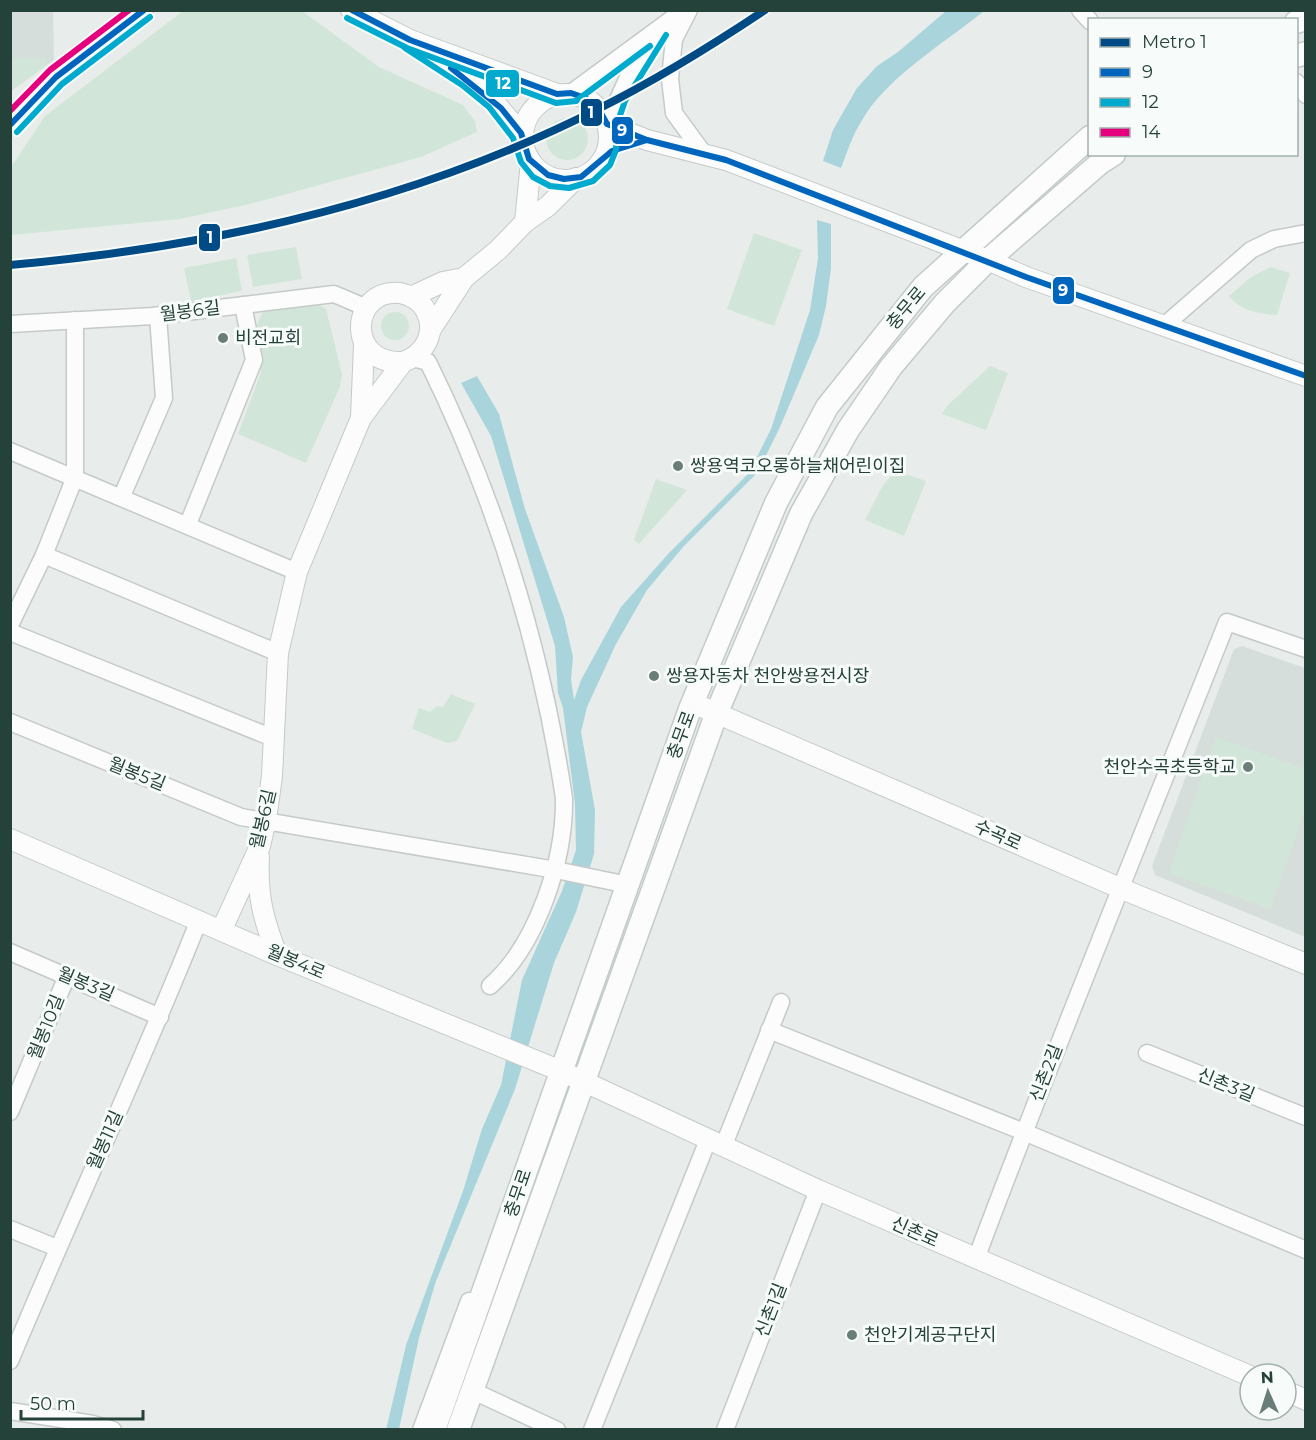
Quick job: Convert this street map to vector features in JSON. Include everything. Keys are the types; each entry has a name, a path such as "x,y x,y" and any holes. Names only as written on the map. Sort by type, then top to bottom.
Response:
{"main road":[{"name":"충무로","path":"434,1430 693,703 776,503 827,407 923,287 1088,138"},
{"name":"충무로","path":"458,1430 717,712 801,514 848,430 891,367 945,303 988,260 1111,156"}],"street":[{"path":"10,126 30,101 60,72 145,10"},
{"path":"351,10 410,40 485,91 523,136"},
{"path":"576,178 554,178 541,172 531,162 525,150 523,136 525,122 532,109 543,100 564,94 684,10"},
{"path":"689,10 674,39 670,79 674,113 704,154"},
{"path":"607,124 629,75 658,30"},
{"path":"361,418 415,361 464,278 498,250 525,222 548,206 576,178 594,170 606,154 609,145 607,124 597,106 585,98 564,94 410,40"},
{"path":"607,124 647,140 726,160 988,260 1026,277 1305,376"},
{"path":"606,154 647,140"},
{"path":"525,222 531,162"},
{"path":"1165,325 1251,250 1274,239 1305,233"},
{"path":"411,297 443,282 464,278"},
{"path":"361,418 364,344 361,322 367,308 382,295 393,293 411,297 424,307 429,335"},
{"name":"월봉6길","path":"10,324 158,316 334,294 367,308"},
{"path":"188,524 255,360 243,304"},
{"path":"122,496 164,398 158,316"},
{"path":"10,625 44,555 75,477 75,320"},
{"path":"364,344 380,360 415,361"},
{"path":"415,361 492,508 532,639 564,798 560,871 523,947 509,970 490,986"},
{"name":"월봉6길","path":"222,929 260,846 266,820 272,776 278,653 297,572 361,418"},
{"path":"10,451 122,496 297,572"},
{"path":"44,555 278,653"},
{"name":"신촌2길","path":"976,1259 1024,1132 1227,622 1305,649"},
{"path":"10,632 273,738"},
{"name":"수곡로","path":"693,703 1122,889 1305,964"},
{"name":"월봉5길","path":"10,722 241,817 560,871 628,885"},
{"name":"월봉4로","path":"10,839 222,929 277,955 561,1071 583,1083"},
{"path":"260,846 257,888 262,917 277,955"},
{"name":"월봉11길","path":"10,1361 200,920"},
{"name":"월봉3길","path":"10,952 160,1017"},
{"name":"월봉10길","path":"10,1112 67,976"},
{"path":"592,1430 716,1143 781,1002"},
{"path":"769,1030 1024,1132 1305,1250"},
{"name":"신촌3길","path":"1147,1053 1305,1117"},
{"name":"신촌로","path":"583,1083 818,1190 1238,1371"},
{"name":"신촌1길","path":"725,1430 818,1190"},
{"path":"421,1430 459,1326 490,1251 507,1222"},
{"path":"10,1229 57,1248"},
{"path":"471,1390 557,1430"},
{"path":"10,1411 93,1424 113,1430"}],"shaded area":[{"path":"11,11 53,11 54,60 11,91"},
{"name":"천안수곡초등학교","path":"1242,646 1305,668 1305,937 1155,875 1152,866 1234,649"}],"green space":[{"path":"183,11 302,11 379,67 463,105 475,121 477,132 421,157 250,204 180,219 11,235 11,167 45,116"},
{"path":"11,58 47,58 47,65 11,91"},
{"path":"567,118 575,119 582,124 587,131 587,147 582,154 575,159 567,160 559,159 552,154 547,147 546,139 547,131 552,124 559,119"},
{"path":"754,233 802,250 774,326 727,309"},
{"path":"296,247 302,279 253,287 247,255"},
{"path":"236,258 242,291 191,301 184,268"},
{"path":"1271,267 1290,273 1277,315 1251,311 1239,305 1229,296 1251,277"},
{"path":"317,304 326,309 342,374 340,387 306,463 238,434 261,372 257,324 263,312"},
{"path":"395,312 405,316 409,326 405,336 395,340 385,336 381,326 385,316"},
{"path":"990,366 1008,373 986,430 942,414 947,406"},
{"path":"896,471 926,481 904,536 865,520 883,485"},
{"path":"656,479 687,490 639,544 634,540"},
{"path":"451,694 475,704 457,741 447,743 412,729 419,708 430,712 437,706 443,707"},
{"path":"1216,737 1305,769 1305,811 1270,909 1169,873"}],"water":[{"path":"946,11 984,11 917,62 885,90 858,127 841,168 823,161 833,130 857,88 877,66 898,52"},
{"path":"817,220 831,224 831,268 826,306 819,335 780,427 758,472 684,546 647,590 616,644 587,707 581,732 595,810 594,854 576,912 554,963 515,1089 436,1281 419,1338 399,1429 386,1430 406,1345 463,1191 482,1129 501,1085 522,980 562,891 576,850 575,804 563,708 558,693 555,646 491,436 461,383 477,376 499,414 525,509 564,617 573,657 571,679 574,700 581,680 621,607 668,554 749,473 771,429 810,310 818,258"}],"metro line":[{"name":"1","path":"10,265 162,246 237,232 312,215 457,170 529,142 620,98 683,62 765,10"}],"transit line":[{"name":"14","path":"10,111 50,70 129,10"},
{"name":"9","path":"10,125 56,77 144,10"},
{"name":"9","path":"352,10 410,40 557,94 571,93 585,98 597,106 607,124 647,140 726,160 1026,277 1306,376"},
{"name":"12","path":"17,132 62,84 150,17"},
{"name":"12","path":"347,18 407,48 556,103 576,101 650,46"},
{"name":"12","path":"405,48 462,85 489,107 513,138 521,162 533,177 550,186 569,188 593,181 610,165 616,150 617,124 625,101 666,35"},
{"name":"9","path":"451,68 501,108 521,133 529,159 548,175 564,179 581,177 612,151 647,140"}],"place":[{"name":"비전교회","path":"223,338"},
{"name":"쌍용역코오롱하늘채어린이집","path":"678,466"},
{"name":"쌍용자동차 천안쌍용전시장","path":"654,676"},
{"name":"천안수곡초등학교","path":"1248,767"},
{"name":"천안기계공구단지","path":"852,1335"}]}
